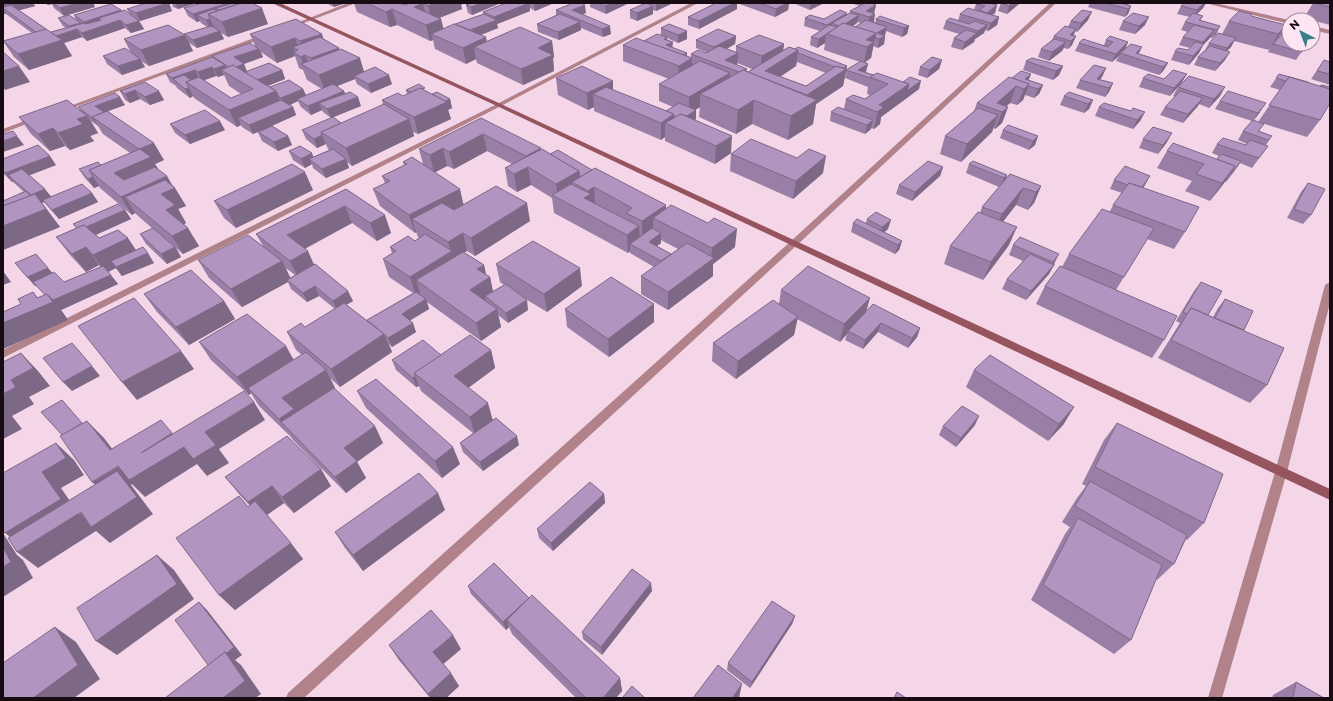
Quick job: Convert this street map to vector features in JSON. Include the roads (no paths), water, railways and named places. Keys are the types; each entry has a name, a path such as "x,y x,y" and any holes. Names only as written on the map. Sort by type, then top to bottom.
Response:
{"main road":[{"path":"274,3 499,105 1330,495"}],"street":[{"path":"279,30 353,3"},
{"path":"3,354 499,105 695,3"},
{"path":"293,698 793,244 1053,3"},
{"path":"1208,3 1281,20"},
{"path":"55,112 271,33"},
{"path":"3,131 40,118"},
{"path":"1215,698 1281,472 1330,285"}]}
